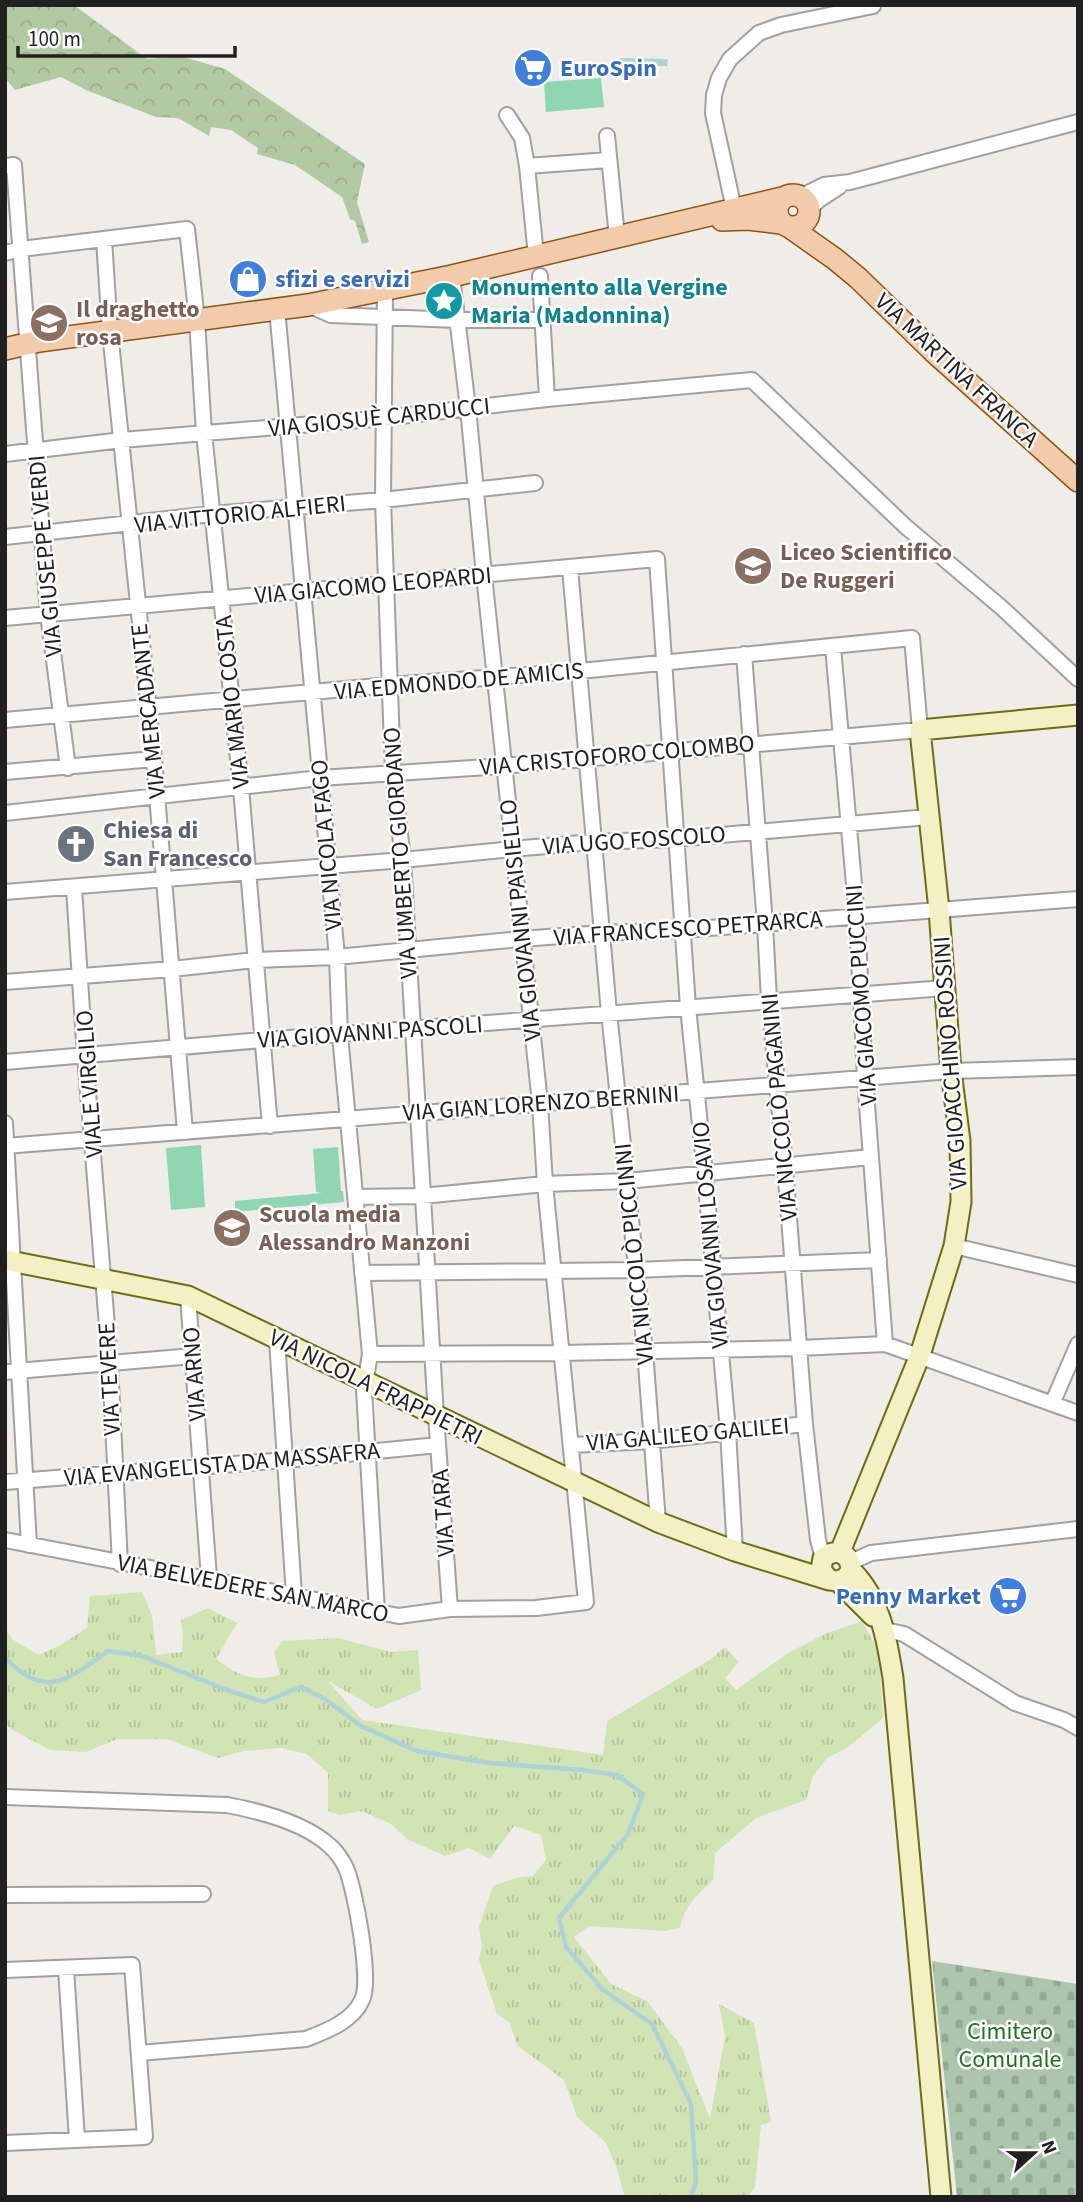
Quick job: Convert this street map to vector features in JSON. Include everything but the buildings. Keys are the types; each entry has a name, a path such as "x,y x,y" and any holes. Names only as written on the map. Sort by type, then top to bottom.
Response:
{"main road":[{"path":"5,349 28,343 309,305 452,276 538,266 617,237 734,209 795,212"},
{"path":"685,220 748,219 795,212"},
{"name":"VIA MARTINA FRANCA","path":"795,212 835,259 1078,481"}],"street":[{"path":"734,209 713,113 719,78 730,60 759,33 781,25 873,6"},
{"path":"507,114 522,138 527,166 543,320 547,399"},
{"path":"795,212 850,182 1078,122"},
{"path":"607,136 617,237"},
{"path":"527,166 610,160"},
{"name":"VIA GIUSEPPE VERDI","path":"9,166 21,248 48,614 68,768"},
{"name":"VIA MARIO COSTA","path":"104,239 187,229 197,320 204,433 241,788 270,1126"},
{"path":"5,253 21,248 104,239"},
{"name":"VIA MERCADANTE","path":"104,239 110,332 154,759 185,1132"},
{"name":"VIA GIOVANNI PAISIELLO","path":"452,276 540,1103 553,1271 586,1602"},
{"name":"VIA UMBERTO GIORDANO","path":"385,289 383,500 389,685 436,1416"},
{"path":"309,305 331,315 543,320"},
{"name":"VIA NICOLA FAGO","path":"277,309 337,957 340,1035 370,1354 364,1390 377,1612"},
{"name":"VIA GIOSUÈ CARDUCCI","path":"5,454 122,440 384,418 547,399 752,380 905,526 1002,608 1078,679"},
{"name":"VIA VITTORIO ALFIERI","path":"5,537 535,483"},
{"name":"VIA GIACOMO LEOPARDI","path":"5,618 657,559"},
{"name":"VIA GIOVANNI LOSAVIO","path":"657,559 688,1007 705,1174 735,1551"},
{"name":"VIA NICCOLÒ PICCINNI","path":"570,568 609,1013 645,1351 657,1522"},
{"name":"VIA EDMONDO DE AMICIS","path":"5,720 389,685 580,671 912,638"},
{"name":"VIA GIOACCHINO ROSSINI","path":"839,1567 919,1355 954,1246 961,1202 960,1141 951,1071 939,910 912,638"},
{"name":"VIA GIACOMO PUCCINI","path":"833,647 857,918 865,1078 885,1344"},
{"name":"VIA NICCOLÒ PAGANINI","path":"744,654 769,1000 805,1424 818,1540 839,1567"},
{"name":"VIA CRISTOFORO COLOMBO","path":"5,813 320,778 503,766 1078,715"},
{"path":"5,772 154,759"},
{"name":"VIA UGO FOSCOLO","path":"5,892 164,881 248,871 593,842 676,839 928,817"},
{"name":"VIALE VIRGILIO","path":"74,888 103,1279"},
{"name":"VIA FRANCESCO PETRARCA","path":"5,982 255,960 337,957 522,939 857,918 1078,899"},
{"name":"VIA GIOVANNI PASCOLI","path":"5,1062 945,988"},
{"name":"VIA GIAN LORENZO BERNINI","path":"6,1146 951,1071 1078,1067"},
{"path":"5,1124 12,1371 25,1480 29,1545"},
{"path":"355,1197 422,1196 545,1184 627,1181 871,1157"},
{"path":"954,1246 1078,1275"},
{"path":"362,1273 636,1270 879,1260"},
{"name":"VIA NICOLA FRAPPIETRI","path":"9,1261 188,1296 657,1522 735,1551 839,1567"},
{"name":"VIA TEVERE","path":"103,1279 120,1564"},
{"name":"VIA ARNO","path":"188,1296 209,1578"},
{"path":"277,1339 294,1594"},
{"path":"370,1354 720,1350 885,1344 1078,1413"},
{"path":"1052,1404 1078,1344"},
{"path":"12,1371 193,1356"},
{"name":"VIA TARA","path":"436,1416 450,1609"},
{"name":"VIA GALILEO GALILEI","path":"572,1445 651,1441 805,1424"},
{"name":"VIA EVANGELISTA DA MASSAFRA","path":"5,1482 438,1445"},
{"path":"839,1567 870,1553 1078,1529"},
{"name":"VIA BELVEDERE SAN MARCO","path":"5,1541 399,1616 450,1609 536,1608 586,1602"},
{"path":"839,1567 865,1583 885,1630 893,1678 941,2197"},
{"path":"885,1630 904,1634 1015,1703 1064,1720 1078,1728"},
{"path":"5,1797 227,1805 259,1811 308,1832 330,1846 345,1865 353,1888 364,1953 363,1999 348,2017 328,2031 306,2039 139,2053"},
{"path":"5,1895 203,1894"},
{"path":"5,1970 132,1965 145,2137 5,2143"},
{"path":"66,1968 77,2140"}],"green space":[{"path":"5,5 74,5 147,59 180,56 225,69 365,164 357,202 369,242 362,244 355,221 350,219 342,197 295,165 257,154 258,148 231,130 211,127 209,136 178,118 156,117 86,90 61,77 15,90 5,78"},
{"path":"601,78 604,107 546,112 544,82"},
{"path":"201,1145 205,1207 171,1210 166,1148"},
{"path":"338,1147 344,1202 235,1212 235,1201 322,1193 316,1192 313,1149"},
{"path":"142,1592 152,1615 156,1655 182,1652 181,1620 208,1608 237,1623 216,1659 231,1670 246,1676 261,1678 280,1675 274,1652 282,1641 338,1638 391,1652 418,1650 421,1690 377,1709 328,1681 362,1720 603,1755 607,1721 711,1659 725,1647 739,1662 725,1678 736,1690 788,1653 825,1634 862,1621 879,1653 883,1718 847,1748 827,1758 813,1776 806,1800 756,1818 715,1853 713,1880 688,1907 680,1928 665,1931 589,1926 574,1937 611,1984 647,2001 682,2048 710,2119 725,2036 719,2004 754,2023 771,2122 761,2125 755,2187 747,2197 625,2197 606,2143 577,2117 564,2080 518,2046 509,2022 497,2014 479,1960 482,1945 479,1927 493,1886 516,1878 533,1876 546,1860 541,1835 514,1826 490,1859 469,1848 445,1856 407,1839 391,1824 362,1811 340,1815 328,1811 328,1773 307,1754 281,1748 244,1751 218,1758 167,1739 117,1739 86,1752 50,1750 5,1723 5,1628 12,1639 38,1655 59,1646 87,1628 90,1596"},
{"name":"Cimitero Comunale","path":"932,1961 1078,1984 1078,2197 957,2197"}],"water":[{"path":"620,58 668,59 667,66 620,65"}],"waterway":[{"path":"5,1658 33,1679 46,1682 69,1677 108,1651 142,1656 264,1702 301,1687 325,1699 361,1726 417,1751 490,1763 617,1775 643,1794 628,1834 559,1918 566,1947 602,1989 652,2024 691,2104 696,2181 691,2197"}],"place":[{"name":"EuroSpin","path":"533,68"},
{"name":"sfizi e servizi","path":"248,279"},
{"name":"Monumento alla Vergine Maria (Madonnina)","path":"444,301"},
{"name":"Il draghetto rosa","path":"49,323"},
{"name":"Liceo Scientifico De Ruggeri","path":"753,566"},
{"name":"Chiesa di San Francesco","path":"76,844"},
{"name":"Scuola media Alessandro Manzoni","path":"232,1228"},
{"name":"Penny Market","path":"1008,1596"}]}
